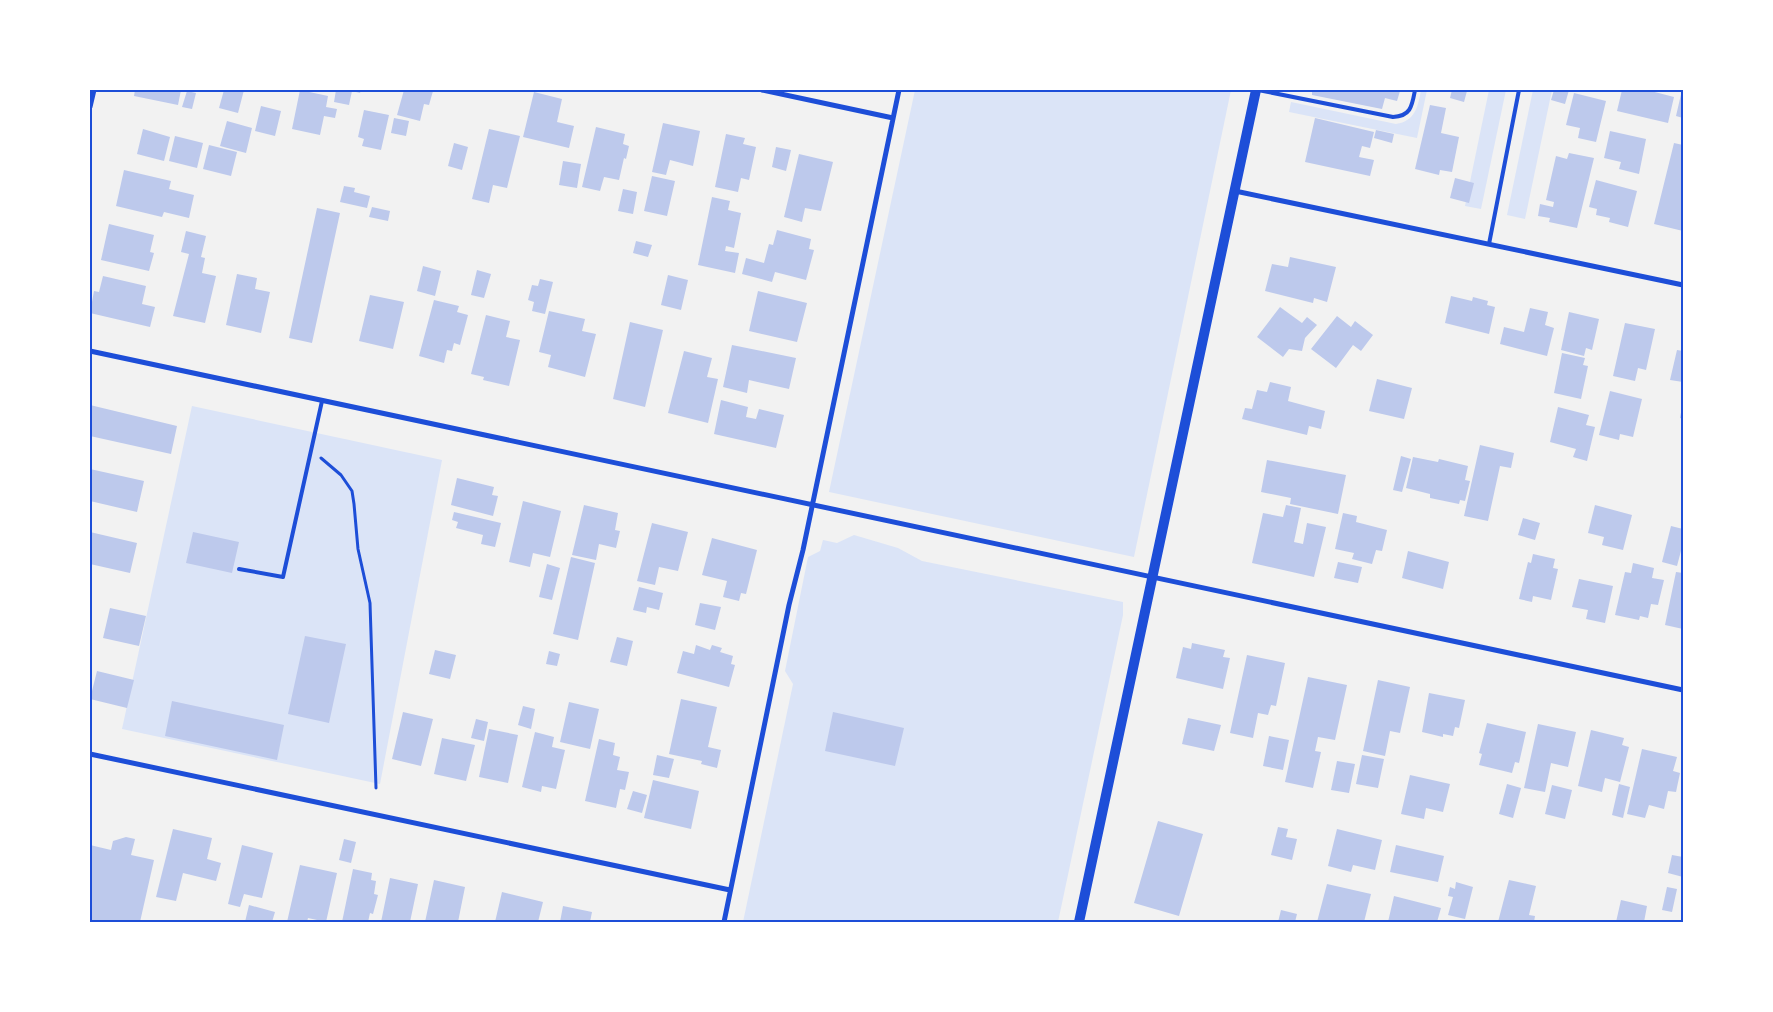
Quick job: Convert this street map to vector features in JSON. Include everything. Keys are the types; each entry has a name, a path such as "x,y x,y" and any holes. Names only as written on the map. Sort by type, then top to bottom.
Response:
{"main road":[{"path":"1079,922 1257,90"}],"street":[{"path":"90,107 94,90"},
{"path":"762,90 893,118"},
{"path":"724,922 899,90"},
{"path":"1234,191 1683,285"},
{"path":"90,351 1683,690"},
{"path":"90,754 730,890"}],"lane":[{"path":"1257,90 1401,117 1408,112 1415,90"},
{"path":"1489,244 1519,90"},
{"path":"240,569 283,577 322,401"}],"path":[{"path":"311,449 341,475 352,491 358,550 370,603 376,788"}],"shaded area":[{"path":"915,90 1231,90 1134,557 829,492"},
{"path":"1421,90 1427,90 1417,138 1289,112 1291,102 1396,124 1408,120 1414,112 1419,102"},
{"path":"1489,90 1506,90 1481,209 1465,206"},
{"path":"1533,90 1552,90 1525,219 1507,215"},
{"path":"192,406 442,460 380,784 122,729"},
{"path":"854,535 898,548 922,561 1123,602 1123,615 1058,922 743,922 793,684 785,671 808,557 820,551 823,540 837,543"}],"building":[{"path":"135,90 181,90 178,105 134,96"},
{"path":"224,90 244,90 238,113 219,108"},
{"path":"300,90 328,96 326,107 337,109 335,118 324,116 320,135 292,129"},
{"path":"336,90 361,90 360,93 352,91 349,105 334,102"},
{"path":"404,90 440,90 439,92 433,91 429,105 424,104 420,121 397,115"},
{"path":"1312,90 1400,91 1397,101 1385,98 1382,109 1312,95"},
{"path":"1452,90 1467,91 1464,102 1450,98"},
{"path":"1554,90 1569,90 1565,104 1551,100"},
{"path":"1622,90 1647,90 1674,97 1668,123 1617,111"},
{"path":"1683,90 1683,118 1676,116"},
{"path":"187,91 196,93 192,109 182,107"},
{"path":"534,92 562,99 557,122 574,126 569,148 523,137"},
{"path":"1574,93 1606,101 1596,142 1578,138 1580,128 1566,125"},
{"path":"1430,105 1446,108 1441,133 1459,137 1452,172 1440,170 1439,175 1415,169"},
{"path":"261,106 281,111 275,136 255,131"},
{"path":"364,110 389,115 381,150 362,146 364,139 358,137"},
{"path":"394,118 409,121 406,136 391,133"},
{"path":"1315,118 1374,132 1370,148 1362,146 1359,157 1374,160 1370,176 1305,162"},
{"path":"227,121 252,128 246,153 220,146"},
{"path":"663,123 700,131 693,166 670,160 666,175 652,172"},
{"path":"596,127 625,134 623,144 629,146 619,180 604,177 600,191 582,187"},
{"path":"143,129 170,137 164,161 137,154"},
{"path":"489,129 520,136 507,188 493,185 489,203 472,199"},
{"path":"1376,130 1394,134 1392,143 1374,138"},
{"path":"1610,131 1646,139 1639,174 1619,169 1621,162 1604,158"},
{"path":"726,134 745,138 743,144 756,147 749,180 741,178 738,192 715,187"},
{"path":"175,136 203,143 197,168 169,161"},
{"path":"454,143 468,147 462,170 448,166"},
{"path":"1674,143 1683,145 1683,231 1654,224"},
{"path":"209,145 237,152 231,176 203,169"},
{"path":"776,147 791,150 786,171 772,167"},
{"path":"1569,153 1594,158 1577,228 1549,222 1550,218 1538,216 1540,204 1553,207 1554,202 1546,200 1556,156 1567,159"},
{"path":"799,154 833,162 821,211 805,208 802,222 784,217"},
{"path":"563,161 581,164 577,188 559,185"},
{"path":"124,170 171,181 169,189 194,195 189,218 164,212 162,217 116,206"},
{"path":"652,176 675,181 667,216 644,211"},
{"path":"1455,178 1474,183 1469,203 1450,198"},
{"path":"1596,180 1637,191 1628,227 1609,222 1610,218 1596,215 1597,209 1589,207"},
{"path":"344,186 355,188 354,192 370,196 367,208 340,202"},
{"path":"623,189 637,192 633,214 618,211"},
{"path":"712,197 730,201 728,210 741,213 734,248 726,246 725,251 739,253 735,273 698,265"},
{"path":"372,207 390,211 388,221 369,217"},
{"path":"317,208 340,213 312,343 289,338"},
{"path":"109,224 154,235 150,252 154,253 149,271 101,260"},
{"path":"777,230 811,239 809,249 814,250 806,280 775,272 772,282 742,274 746,258 764,263 769,244 773,245"},
{"path":"186,231 206,236 201,257 205,258 202,273 216,276 205,323 173,316 189,254 181,252"},
{"path":"636,241 652,245 648,257 633,253"},
{"path":"1290,257 1336,267 1327,302 1314,298 1313,303 1265,291 1272,264 1288,267"},
{"path":"423,266 441,271 435,296 417,291"},
{"path":"477,270 491,274 484,298 471,295"},
{"path":"237,274 257,278 255,289 270,292 261,333 226,325"},
{"path":"668,275 688,280 681,310 661,305"},
{"path":"103,276 146,286 142,304 155,307 150,327 90,313 94,291 99,292"},
{"path":"540,279 553,282 545,314 532,311 534,302 528,300 532,285 538,286"},
{"path":"758,291 807,303 797,342 749,331"},
{"path":"370,295 404,302 393,349 359,341"},
{"path":"1451,296 1472,301 1473,297 1488,301 1487,305 1495,307 1489,334 1445,323"},
{"path":"434,300 459,306 457,312 468,315 460,345 454,343 452,351 447,350 444,363 419,356"},
{"path":"1280,307 1302,323 1307,317 1317,325 1305,338 1302,351 1289,349 1283,357 1257,337"},
{"path":"1530,308 1548,312 1545,325 1554,328 1547,356 1500,344 1504,327 1524,332"},
{"path":"549,311 585,319 582,331 596,334 585,377 548,367 551,355 539,352"},
{"path":"1569,312 1599,319 1592,350 1586,348 1584,356 1561,350"},
{"path":"486,315 510,321 506,337 520,340 509,386 483,380 484,377 471,374"},
{"path":"1337,316 1351,327 1355,321 1373,335 1361,351 1353,345 1336,368 1311,349"},
{"path":"630,322 663,330 645,407 613,399"},
{"path":"1625,323 1655,329 1646,370 1638,368 1635,381 1613,376"},
{"path":"732,345 796,358 789,389 749,380 747,393 723,387"},
{"path":"1677,350 1683,351 1683,382 1670,380"},
{"path":"684,351 712,358 707,377 718,379 708,423 668,413"},
{"path":"1562,353 1585,358 1583,365 1588,366 1581,399 1554,393"},
{"path":"1377,379 1412,388 1404,419 1369,411"},
{"path":"1270,382 1291,387 1288,401 1325,411 1321,429 1309,426 1307,435 1242,419 1245,408 1252,409 1257,390 1267,392"},
{"path":"1610,391 1642,399 1633,437 1620,434 1619,440 1599,435"},
{"path":"721,400 748,407 746,417 756,419 759,409 784,415 776,448 714,434"},
{"path":"90,405 177,426 171,454 90,436"},
{"path":"1558,407 1589,415 1586,425 1595,427 1587,461 1573,457 1576,449 1550,442"},
{"path":"1683,407 1683,419 1680,418"},
{"path":"1480,445 1514,453 1511,468 1500,466 1488,521 1464,516"},
{"path":"1401,456 1411,459 1402,492 1393,490"},
{"path":"1413,457 1438,462 1439,459 1468,466 1465,480 1470,481 1465,501 1460,500 1459,504 1430,498 1430,494 1406,488"},
{"path":"1267,460 1346,475 1338,514 1290,504 1291,498 1261,492"},
{"path":"90,469 144,481 137,512 90,501"},
{"path":"457,478 494,487 492,495 498,496 493,516 451,505"},
{"path":"523,501 561,511 550,557 533,553 530,567 509,562"},
{"path":"584,505 618,513 615,530 620,531 616,548 599,544 596,560 572,555"},
{"path":"1286,505 1301,508 1294,542 1303,544 1307,523 1326,527 1314,577 1252,563 1263,513 1283,517"},
{"path":"1595,505 1632,515 1623,550 1602,545 1604,537 1588,533"},
{"path":"454,512 501,523 495,547 481,544 483,535 456,528 458,522 452,520"},
{"path":"1343,513 1357,516 1356,522 1387,530 1382,551 1376,550 1372,564 1352,559 1354,553 1335,549"},
{"path":"1523,518 1540,523 1535,540 1518,535"},
{"path":"652,523 688,532 678,571 659,567 655,585 637,581"},
{"path":"1671,526 1683,529 1683,547 1677,566 1662,562"},
{"path":"90,532 137,543 130,573 90,564"},
{"path":"193,532 239,542 232,573 186,563"},
{"path":"712,538 757,550 746,594 741,593 739,601 723,597 727,581 702,575"},
{"path":"1408,551 1449,562 1443,589 1402,578"},
{"path":"1533,554 1555,559 1553,568 1558,569 1551,600 1533,596 1532,602 1519,599 1528,562 1531,563"},
{"path":"571,557 595,563 578,640 553,634"},
{"path":"1338,562 1362,567 1358,583 1334,578"},
{"path":"1633,563 1654,568 1652,578 1664,580 1658,605 1651,604 1648,618 1640,616 1639,620 1615,615 1625,572 1631,573"},
{"path":"547,564 560,568 552,600 539,597"},
{"path":"1676,572 1683,573 1683,629 1665,625"},
{"path":"1579,579 1613,586 1605,623 1586,619 1588,610 1572,607"},
{"path":"639,587 663,593 659,610 647,607 646,613 633,610"},
{"path":"700,603 721,607 715,630 695,625"},
{"path":"110,608 146,616 139,646 103,638"},
{"path":"305,636 346,644 329,723 288,714"},
{"path":"617,637 633,641 627,666 610,662"},
{"path":"1192,643 1225,650 1223,657 1230,658 1223,689 1176,678 1183,647 1191,649"},
{"path":"696,645 710,650 712,645 722,648 720,652 733,656 731,664 735,665 729,687 677,673 683,651 694,654"},
{"path":"435,650 456,655 450,679 429,674"},
{"path":"549,651 560,654 557,666 546,664"},
{"path":"1247,655 1285,663 1276,706 1271,705 1268,715 1258,713 1253,738 1230,733"},
{"path":"97,671 134,680 127,708 90,699"},
{"path":"1308,677 1347,685 1335,740 1318,737 1315,751 1321,752 1313,788 1285,782"},
{"path":"1378,680 1410,687 1400,733 1390,731 1385,756 1363,751"},
{"path":"1429,693 1465,700 1459,728 1455,727 1453,736 1443,734 1443,737 1422,732"},
{"path":"681,699 717,707 708,747 721,750 717,768 701,764 702,761 669,754"},
{"path":"172,701 284,725 277,760 165,736"},
{"path":"569,702 599,709 590,749 560,742"},
{"path":"523,706 535,709 531,729 518,725"},
{"path":"403,712 433,719 421,766 392,759"},
{"path":"833,712 904,728 895,766 825,751"},
{"path":"1188,718 1221,725 1214,751 1182,744"},
{"path":"476,719 488,722 484,741 471,738"},
{"path":"1487,723 1526,732 1519,763 1515,762 1512,773 1479,765 1482,754 1479,753"},
{"path":"1538,724 1576,732 1568,767 1551,763 1545,792 1524,788"},
{"path":"489,729 518,735 508,783 479,777"},
{"path":"1591,730 1624,738 1622,745 1629,747 1620,782 1605,778 1602,792 1578,786"},
{"path":"535,732 554,737 552,747 565,750 556,789 542,786 541,792 522,787"},
{"path":"1269,736 1289,740 1283,770 1263,766"},
{"path":"442,738 475,745 466,781 434,774"},
{"path":"599,739 615,743 613,755 620,757 617,770 629,772 625,790 620,789 616,808 585,801"},
{"path":"1642,749 1677,757 1673,771 1680,773 1676,792 1668,791 1664,809 1649,805 1645,818 1627,814"},
{"path":"657,755 674,759 669,778 653,775"},
{"path":"1362,755 1384,759 1378,788 1356,784"},
{"path":"1337,761 1355,764 1349,793 1331,790"},
{"path":"1410,775 1450,784 1443,812 1426,808 1424,819 1401,814"},
{"path":"653,780 699,791 691,829 644,818"},
{"path":"1507,784 1521,788 1513,818 1499,814"},
{"path":"1619,784 1630,787 1623,818 1612,815"},
{"path":"1552,785 1572,790 1565,819 1545,814"},
{"path":"633,791 647,795 642,813 627,809"},
{"path":"1158,821 1203,834 1179,916 1134,903"},
{"path":"1278,827 1288,829 1286,837 1297,839 1292,860 1271,855"},
{"path":"173,829 212,838 207,859 221,863 216,881 183,873 176,901 156,897"},
{"path":"1337,829 1382,840 1375,870 1353,865 1351,872 1328,866"},
{"path":"126,837 135,839 131,855 154,860 140,922 90,922 90,845 111,850 113,841"},
{"path":"344,839 356,842 351,863 339,860"},
{"path":"242,845 273,853 262,898 244,894 240,907 228,904"},
{"path":"1396,845 1444,856 1438,882 1390,872"},
{"path":"1672,855 1683,857 1683,877 1668,873"},
{"path":"300,865 337,873 326,922 308,918 307,922 287,922"},
{"path":"353,869 372,873 371,880 376,881 374,894 378,895 373,914 370,913 368,922 342,922"},
{"path":"390,878 418,884 410,922 381,922"},
{"path":"434,880 465,887 458,922 425,922"},
{"path":"1509,880 1536,886 1529,915 1535,916 1534,922 1498,922"},
{"path":"1456,882 1473,887 1465,919 1448,915 1453,897 1448,896 1450,887 1455,889"},
{"path":"1327,884 1371,894 1364,922 1317,922"},
{"path":"1667,887 1677,889 1672,912 1662,910"},
{"path":"502,892 543,902 538,922 495,922"},
{"path":"1394,896 1441,908 1437,922 1388,922"},
{"path":"1621,900 1647,906 1644,922 1616,922"},
{"path":"249,905 275,912 272,922 245,922"},
{"path":"563,906 592,912 590,922 560,922"},
{"path":"1281,910 1297,914 1295,922 1278,922"}]}
